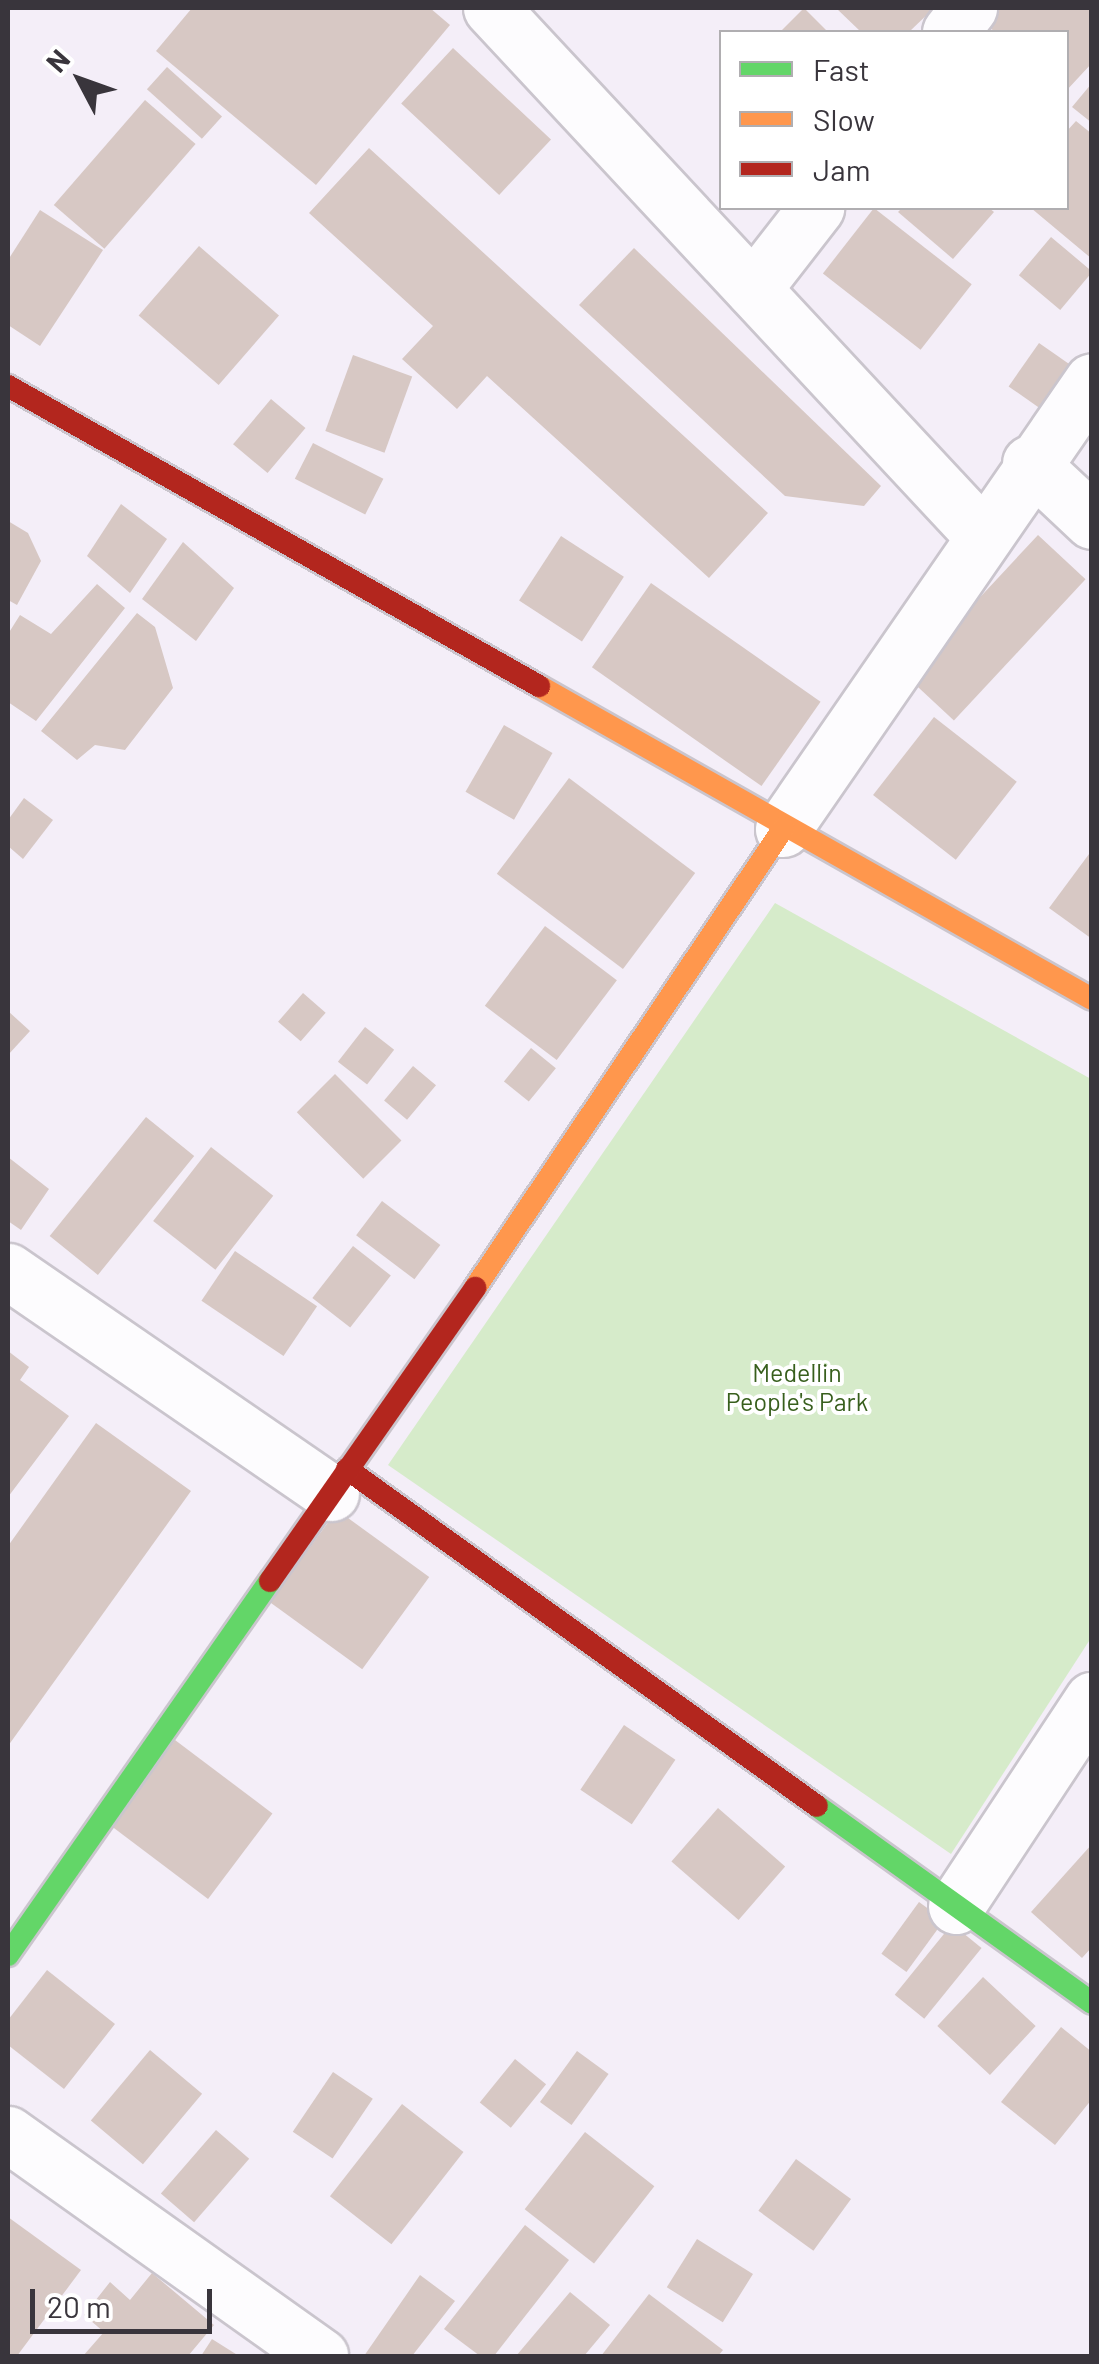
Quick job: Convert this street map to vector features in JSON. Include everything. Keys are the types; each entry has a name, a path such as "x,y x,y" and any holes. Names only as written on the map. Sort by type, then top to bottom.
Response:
{"street":[{"path":"491,8 981,534"},
{"path":"952,30 968,8"},
{"path":"753,289 814,210"},
{"path":"8,1955 576,1143 981,534 1092,381"},
{"path":"8,386 783,829 1092,1000"},
{"path":"1030,462 1092,521"},
{"path":"8,1272 339,1481 1092,2003"},
{"path":"956,1906 1092,1700"},
{"path":"8,2134 320,2356"}],"green space":[{"name":"Medellin People's Park","path":"775,903 1091,1079 1091,1638 951,1854 388,1465"}],"building":[{"path":"192,8 430,8 450,25 316,185 156,51"},
{"path":"804,8 826,30 782,30"},
{"path":"836,8 934,8 911,30 859,30"},
{"path":"993,8 1092,8 1092,63 1069,88 1069,30 993,30 981,20"},
{"path":"453,48 551,139 499,195 401,104"},
{"path":"167,67 222,117 202,139 147,89"},
{"path":"1092,83 1092,123 1072,107"},
{"path":"145,100 196,144 104,249 54,205"},
{"path":"1076,121 1092,134 1092,259 1033,210 1069,210 1069,129"},
{"path":"369,148 768,513 709,578 487,376 457,409 402,359 433,326 309,213"},
{"path":"40,210 103,250 40,346 8,325 8,260"},
{"path":"872,210 972,284 921,350 823,273"},
{"path":"992,210 994,212 953,259 898,212"},
{"path":"1051,237 1092,271 1060,310 1019,275"},
{"path":"199,246 279,316 219,385 139,315"},
{"path":"634,248 881,486 864,506 785,496 579,305"},
{"path":"1039,343 1071,365 1041,409 1009,386"},
{"path":"353,355 412,377 384,453 325,431"},
{"path":"271,399 305,428 268,473 233,444"},
{"path":"313,443 383,479 365,515 295,479"},
{"path":"121,504 167,539 130,593 87,556"},
{"path":"8,521 28,533 41,561 17,605 8,600"},
{"path":"1038,535 1086,579 954,720 906,676"},
{"path":"561,536 624,577 582,641 519,601"},
{"path":"183,542 234,588 196,641 142,599"},
{"path":"651,583 821,702 761,786 592,667"},
{"path":"97,584 125,608 36,721 8,702 8,634 20,615 51,634"},
{"path":"137,613 155,627 173,688 125,750 95,745 77,760 41,731"},
{"path":"934,717 1017,782 956,860 873,795"},
{"path":"504,725 552,753 514,820 466,792"},
{"path":"569,778 695,873 623,969 497,874"},
{"path":"24,798 53,820 23,859 8,846 8,820"},
{"path":"1092,850 1092,939 1049,908"},
{"path":"545,926 617,980 557,1060 485,1006"},
{"path":"303,993 326,1013 301,1041 278,1022"},
{"path":"8,1011 30,1031 8,1055"},
{"path":"365,1027 394,1050 367,1084 338,1062"},
{"path":"531,1048 556,1068 529,1102 504,1081"},
{"path":"413,1066 436,1085 407,1120 384,1100"},
{"path":"335,1074 401,1140 363,1179 297,1112"},
{"path":"146,1117 194,1156 98,1275 50,1236"},
{"path":"211,1147 273,1196 215,1270 153,1221"},
{"path":"8,1157 49,1189 21,1230 8,1221"},
{"path":"382,1201 440,1245 414,1279 356,1235"},
{"path":"353,1246 391,1276 350,1328 312,1298"},
{"path":"235,1251 317,1306 284,1356 201,1301"},
{"path":"8,1351 29,1367 20,1380 69,1416 8,1497"},
{"path":"96,1423 191,1491 8,1746 8,1546"},
{"path":"337,1510 429,1577 362,1669 270,1602"},
{"path":"624,1725 675,1760 632,1824 580,1790"},
{"path":"175,1740 272,1813 208,1899 111,1825"},
{"path":"718,1808 785,1866 739,1920 671,1862"},
{"path":"1092,1844 1092,1947 1082,1958 1031,1912"},
{"path":"919,1902 944,1920 906,1972 881,1954"},
{"path":"952,1924 982,1948 924,2019 895,1995"},
{"path":"47,1970 115,2024 64,2089 8,2045 8,2020"},
{"path":"983,1977 1036,2026 990,2075 937,2026"},
{"path":"1061,2027 1092,2052 1092,2099 1055,2145 1001,2102"},
{"path":"150,2050 202,2094 143,2164 91,2120"},
{"path":"577,2051 609,2074 572,2125 540,2102"},
{"path":"515,2059 546,2084 511,2128 480,2103"},
{"path":"333,2072 373,2099 333,2159 293,2132"},
{"path":"402,2104 463,2152 391,2244 330,2196"},
{"path":"216,2130 249,2159 194,2222 161,2193"},
{"path":"585,2132 654,2186 594,2263 525,2209"},
{"path":"796,2159 851,2199 813,2251 758,2211"},
{"path":"8,2217 81,2270 17,2356 8,2356"},
{"path":"525,2225 569,2260 494,2356 480,2356 444,2329"},
{"path":"697,2239 753,2274 723,2322 667,2287"},
{"path":"152,2273 214,2325 188,2356 83,2356 104,2332 84,2315 110,2282 130,2300"},
{"path":"420,2275 455,2301 412,2356 364,2356"},
{"path":"570,2292 610,2325 584,2356 516,2356"},
{"path":"649,2294 723,2350 718,2356 601,2356"},
{"path":"212,2339 239,2356 201,2356"}],"traffic: fast":[{"path":"8,1955 270,1581"},
{"path":"817,1806 1092,2003"}],"traffic: slow":[{"path":"539,686 1092,999"},
{"path":"475,1288 783,829"}],"traffic: jam":[{"path":"8,386 539,686"},
{"path":"270,1581 475,1288"},
{"path":"347,1469 817,1806"}]}
